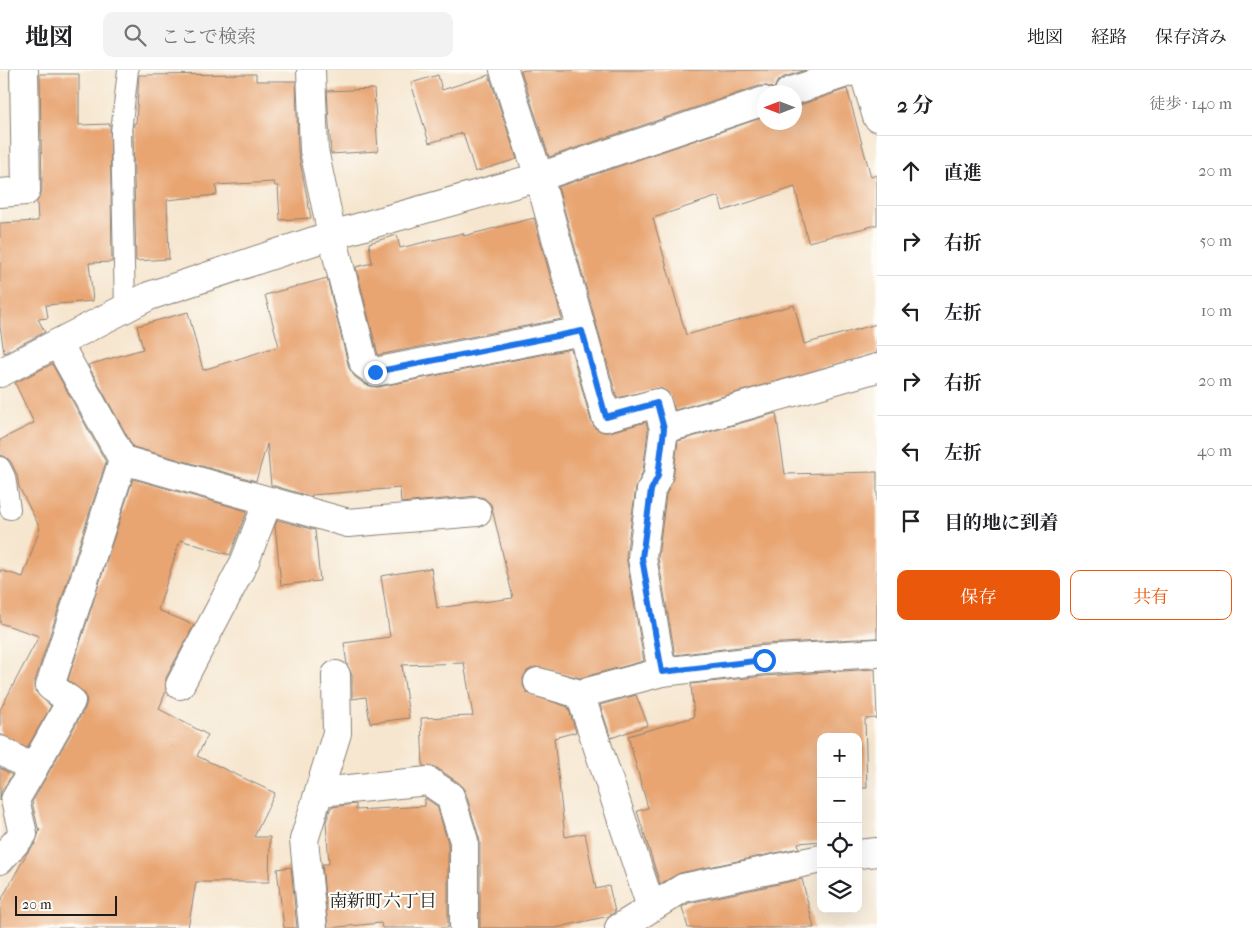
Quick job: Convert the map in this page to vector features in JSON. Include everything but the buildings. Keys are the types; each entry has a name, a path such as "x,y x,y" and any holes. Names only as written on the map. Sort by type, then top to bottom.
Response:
{"street":[{"path":"0,193 26,191 24,70"},
{"path":"311,70 314,150 332,235 364,364 375,372 582,331"},
{"path":"504,70 539,177 606,417 657,403 664,429 658,476 651,490 642,558 662,672"},
{"path":"802,87 855,70"},
{"path":"863,70 877,117"},
{"path":"0,373 149,296 332,235 539,177 757,103"},
{"path":"58,344 123,460 348,523 476,512"},
{"path":"664,429 877,368"},
{"path":"0,860 23,834 14,800 71,700 50,686 123,460"},
{"path":"180,684 245,561 268,500"},
{"path":"538,682 580,694 662,672 773,659 877,652"},
{"path":"313,928 304,840 337,733 336,675"},
{"path":"580,694 651,907"},
{"path":"0,750 33,769"},
{"path":"320,792 428,781 450,796 464,841 464,928"},
{"path":"862,854 877,852"},
{"path":"619,928 683,888 817,860"}],"lane":[{"path":"125,308 121,132 128,70"},
{"path":"0,467 5,477 10,510"}],"district":[{"name":"南新町六丁目","path":"383,901"}],"route":[{"path":"375,372 582,331 606,417 657,403 664,429 658,476 651,490 642,558 662,672 764,660"}]}
